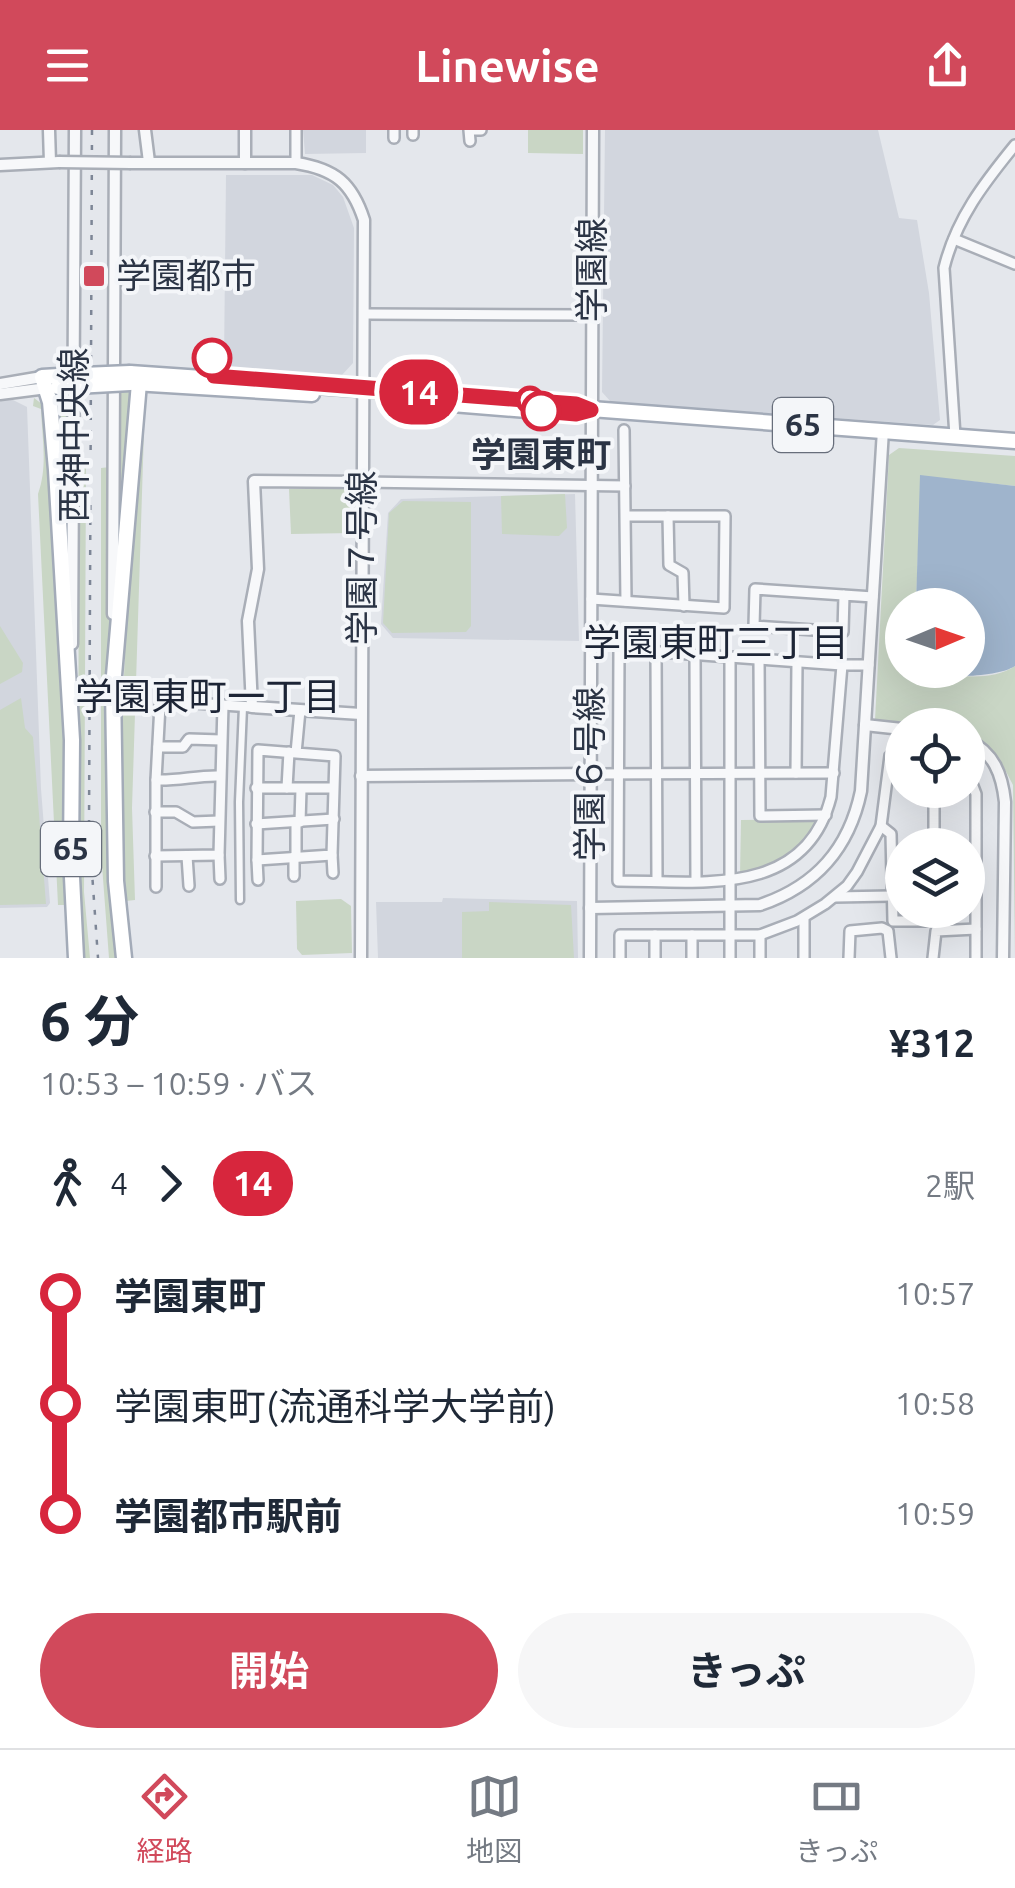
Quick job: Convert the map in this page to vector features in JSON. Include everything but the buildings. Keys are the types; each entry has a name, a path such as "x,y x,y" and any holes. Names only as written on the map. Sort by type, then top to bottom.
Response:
{"main road":[{"name":"65","path":"76,958 71,857 72,740 51,382 133,380 363,394 576,414 591,410 1015,441"},
{"name":"65","path":"124,958 116,882 113,687 133,380"}],"street":[{"path":"49,130 54,162"},
{"name":"西神中央線","path":"72,740 75,130"},
{"name":"西神中央線","path":"113,687 116,130"},
{"path":"145,130 149,162"},
{"path":"245,130 245,164"},
{"path":"0,165 296,163 296,130"},
{"path":"470,141 469,130 481,130"},
{"name":"学園線","path":"591,410 593,130"},
{"path":"955,436 944,268 978,190 1015,145"},
{"name":"学園７号線","path":"296,163 318,166 336,177 355,194 364,220 361,958"},
{"path":"954,239 1015,264"},
{"path":"365,314 592,315"},
{"path":"0,384 51,382"},
{"path":"0,394 51,382"},
{"name":"学園６号線","path":"590,958 591,410"},
{"path":"590,908 760,906 809,882 842,845 856,814 865,725 882,430"},
{"path":"626,602 627,437"},
{"path":"240,900 239,802 247,707 248,621 258,569 254,482 625,486"},
{"path":"591,599 724,608 725,516 626,516"},
{"path":"668,516 668,564 683,573 684,606"},
{"path":"844,595 843,632 754,626 754,589 844,595 873,597"},
{"path":"842,665 834,773 826,815 797,857 763,874 730,880 618,880 620,650 869,665"},
{"path":"656,652 657,881"},
{"path":"695,655 696,881"},
{"path":"730,658 730,958"},
{"path":"759,659 760,816 826,815"},
{"path":"796,774 797,662"},
{"path":"156,887 160,705 165,701 361,714"},
{"path":"220,878 223,705"},
{"path":"286,788 300,710"},
{"path":"865,725 885,727"},
{"path":"158,748 183,747 189,739 221,740"},
{"path":"258,880 258,750 334,756 332,873"},
{"path":"985,753 993,759 1003,781 1006,802 1004,958"},
{"path":"362,776 834,773"},
{"path":"156,780 220,776"},
{"path":"256,788 333,788"},
{"path":"294,876 301,789"},
{"path":"620,958 620,935 760,935 804,918 835,897 857,872 881,826 885,795"},
{"path":"976,808 976,958"},
{"path":"155,812 176,812 193,822 219,821"},
{"path":"256,824 334,820"},
{"path":"881,826 885,829"},
{"path":"155,856 219,855"},
{"path":"257,860 332,855"},
{"path":"188,856 189,886"},
{"path":"835,897 885,896"},
{"path":"804,918 804,958"},
{"path":"849,958 850,932 882,928 891,936 891,958"},
{"path":"933,958 936,930 976,929"},
{"path":"655,935 655,958"},
{"path":"692,935 692,958"},
{"path":"760,935 760,958"}],"shaded area":[{"path":"303,130 366,130 366,153 305,154"},
{"path":"605,130 878,130 899,218 917,220 929,293 940,420 933,425 611,402 602,392"},
{"path":"226,175 312,175 333,185 343,197 354,228 353,363 342,375 231,369 224,361"},
{"path":"11,399 27,407 41,789 50,903 47,907 0,908 0,401"},
{"path":"575,494 579,641 393,638 381,624 388,513 401,499"},
{"path":"443,898 577,901 578,958 378,958 376,902 442,902"}],"green space":[{"path":"528,130 583,130 583,154 528,153"},
{"path":"120,391 130,391 131,397 123,514 120,514"},
{"path":"59,394 70,394 67,511 62,503 56,409"},
{"path":"34,398 46,407 65,689 66,905 58,905 38,494 43,473 43,441 41,409 33,406"},
{"path":"141,399 145,399 132,808 135,900 126,901 120,780 128,573"},
{"path":"899,448 1015,456 1015,486 921,476 917,588 885,588 885,688 985,688 985,675 1015,666 1015,958 1013,785 999,758 985,743 985,708 885,708 885,721 875,720 889,455"},
{"path":"79,467 86,467 84,892 90,958 82,958 78,888"},
{"path":"110,467 109,853 120,958 109,958 101,852 101,468"},
{"path":"289,489 353,489 354,533 291,534"},
{"path":"565,494 567,528 559,536 502,534 501,496"},
{"path":"403,501 471,502 471,626 466,632 392,633 383,623 389,513"},
{"path":"0,626 23,663 22,672 0,684"},
{"path":"21,698 25,728 33,737 46,904 0,905 0,710"},
{"path":"819,819 804,841 786,856 740,875 741,820"},
{"path":"341,899 351,906 352,953 302,955 297,949 296,901"},
{"path":"489,902 571,905 574,958 462,958 462,912 489,911"}],"water":[{"path":"920,475 1015,486 1015,666 985,674 985,588 917,588"}],"railway":[{"path":"92,130 89,829 98,958"}],"bus line":[{"name":"14","path":"212,358 214,376 576,404 591,410 576,414 541,411"}],"place":[{"name":"学園都市","path":"94,276"},
{"name":"学園東町","path":"541,411"}],"district":[{"name":"学園東町三丁目","path":"716,643"},
{"name":"学園東町一丁目","path":"208,697"}]}
